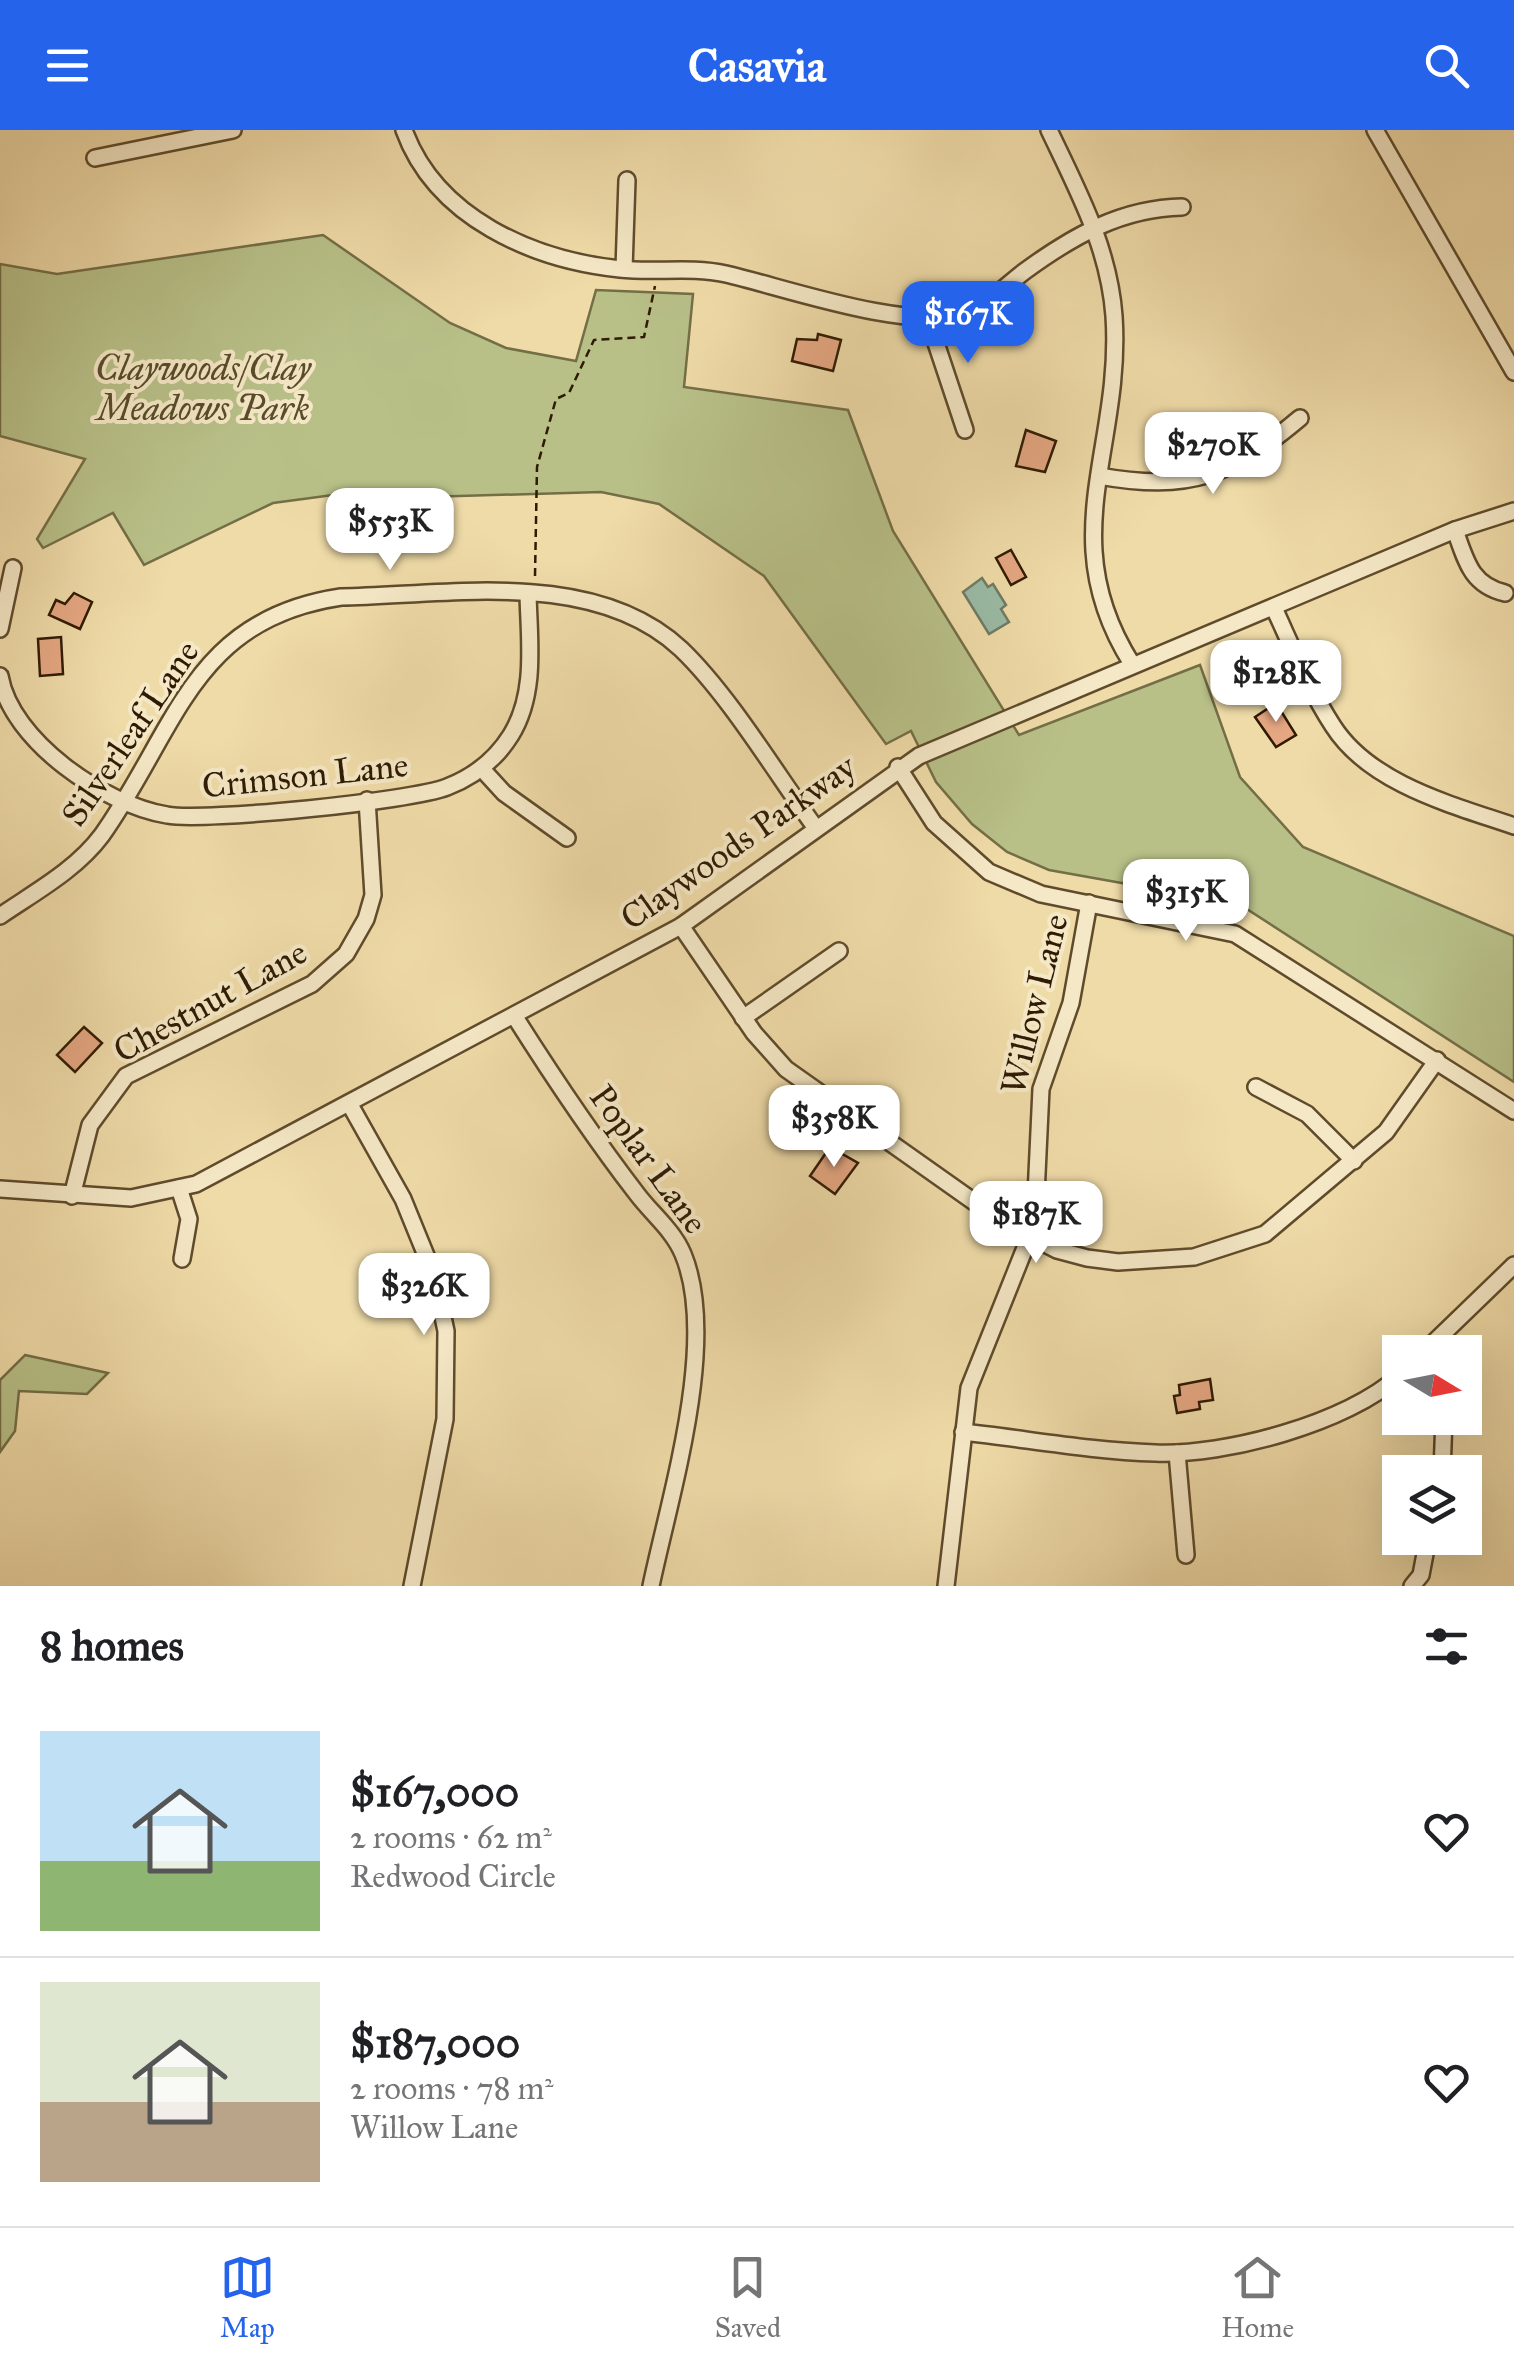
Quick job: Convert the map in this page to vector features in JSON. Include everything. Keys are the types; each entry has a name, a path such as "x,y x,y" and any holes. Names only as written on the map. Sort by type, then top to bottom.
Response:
{"street":[{"path":"94,158 233,130"},
{"path":"404,130 440,191 478,221 520,245 570,262 624,270 717,272 876,312 962,314 1094,227 1146,208 1182,206"},
{"path":"1049,130 1094,227 1107,267 1115,344 1111,408 1090,539 1098,589 1110,624 1132,664"},
{"path":"1375,130 1514,372"},
{"path":"624,270 627,180"},
{"path":"927,316 965,430"},
{"path":"1099,476 1150,485 1200,478 1253,457 1300,418"},
{"name":"Claywoods Parkway","path":"0,1189 131,1198 180,1188 514,1017 681,926 898,768 1132,664 1455,530 1514,511"},
{"path":"1455,530 1471,574 1484,588 1504,593"},
{"path":"0,629 13,568"},
{"name":"Crimson Lane","path":"0,676 10,709 34,742 144,810 190,817 444,789 482,768 511,735 526,699 528,594"},
{"name":"Silverleaf Lane","path":"0,916 87,852 203,668 239,634 263,619 313,601 341,597 528,594 599,602 660,632 698,668 815,827"},
{"path":"1274,608 1334,728 1356,752 1382,773 1514,826"},
{"path":"482,768 504,793 567,838"},
{"path":"898,768 934,823 968,858 1014,885 1235,934 1514,1110"},
{"name":"Chestnut Lane","path":"72,1196 90,1125 126,1076 312,984 346,954 366,919 373,896 368,800"},
{"name":"Willow Lane","path":"946,1586 976,1361 1029,1238 1036,1195 1041,1089 1071,1003 1090,904"},
{"path":"681,926 743,1018 786,1068 1029,1238 1058,1250 1118,1262 1215,1253 1264,1234 1288,1218 1400,1116 1437,1060"},
{"path":"743,1018 839,952"},
{"name":"Poplar Lane","path":"514,1017 639,1198 676,1240 691,1280 695,1306 692,1383 651,1586"},
{"path":"1256,1087 1306,1114 1354,1160"},
{"path":"349,1103 403,1199 434,1275 446,1332 445,1419 412,1586"},
{"path":"180,1188 188,1219 182,1259"},
{"path":"1442,1335 1514,1265"},
{"path":"964,1432 1177,1453 1315,1424 1382,1389"},
{"path":"1177,1453 1186,1555"},
{"path":"1412,1586 1421,1575 1425,1555"}],"path":[{"path":"528,594 536,574 536,467 556,399 568,393 594,340 644,337 656,269"}],"green space":[{"name":"Claywoods/Clay Meadows Park","path":"323,235 450,323 506,348 576,361 596,290 693,294 684,387 848,410 893,531 1019,735 1200,665 1240,777 1303,847 1514,936 1514,1082 1239,904 1049,870 1007,852 972,824 936,782 911,731 886,744 764,576 659,504 601,492 391,498 333,495 273,503 144,565 113,513 43,548 37,539 85,459 0,436 0,264 57,274"},
{"path":"25,1355 108,1373 87,1394 19,1391 15,1431 0,1452 0,1380"}],"shaded area":[{"path":"982,578 988,587 993,584 1006,605 1001,609 1009,622 989,634 963,592"}],"building":[{"path":"818,334 841,340 833,371 792,361 797,339 817,340"},
{"path":"1026,430 1056,441 1045,472 1016,466"},
{"path":"1011,550 1026,577 1011,585 996,558"},
{"path":"74,593 92,602 80,629 49,615 56,600 65,604"},
{"path":"61,637 63,674 40,676 38,639"},
{"path":"1276,703 1296,735 1276,747 1255,717"},
{"path":"84,1027 102,1043 75,1072 57,1055"},
{"path":"830,1147 858,1163 835,1194 810,1176"},
{"path":"1210,1379 1213,1400 1199,1402 1200,1409 1177,1413 1174,1396 1180,1395 1179,1385"}]}
